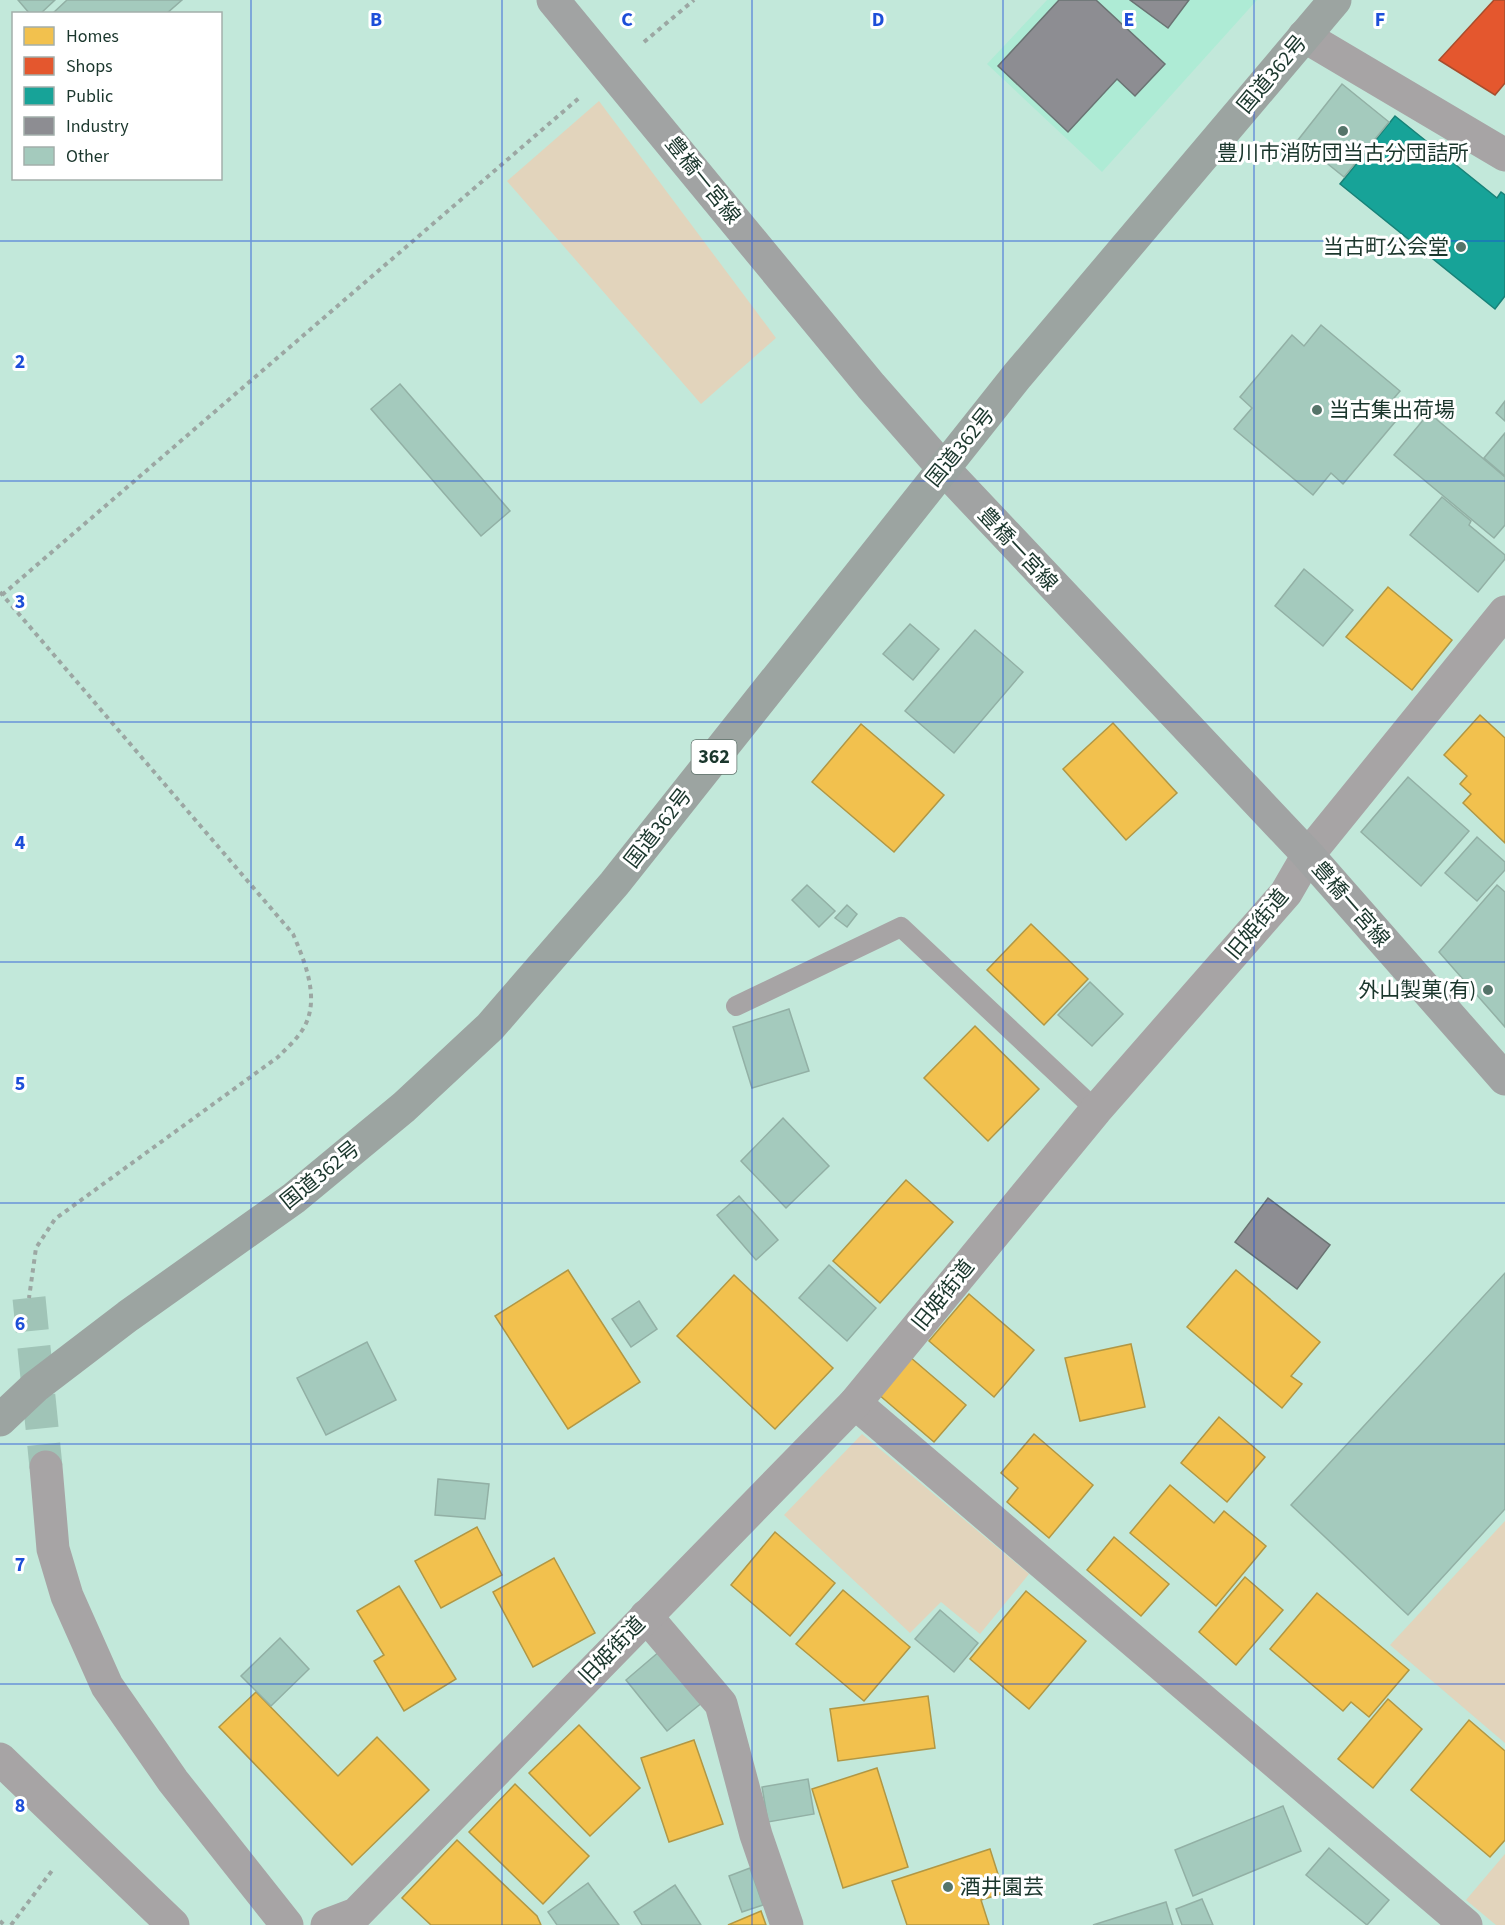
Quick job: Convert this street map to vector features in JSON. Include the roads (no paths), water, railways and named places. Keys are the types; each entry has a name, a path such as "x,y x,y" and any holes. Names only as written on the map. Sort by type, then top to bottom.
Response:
{"highway":[{"name":"国道362号","path":"0,1420 35,1387 128,1316 294,1198 405,1107 490,1027 614,884 1017,376 1335,0"}],"main road":[{"name":"豊橋一宮線","path":"553,0 871,386 943,468 1308,855 1505,1079"}],"street":[{"path":"1304,36 1505,155"},
{"name":"旧姫街道","path":"351,1921 855,1403 1096,1110 1286,892 1308,855 1505,612"},
{"path":"855,1403 1466,1925"},
{"path":"46,1467 53,1549 68,1596 107,1686 173,1780 287,1925"},
{"path":"646,1616 721,1704 756,1834 787,1925"},
{"path":"0,1759 173,1925"}],"lane":[{"path":"736,1006 901,927 1096,1110"}],"tunnel":[{"path":"29,1298 46,1467"}],"place":[{"name":"豊川市消防団当古分団詰所","path":"1343,131"},
{"name":"当古町公会堂","path":"1461,247"},
{"name":"当古集出荷場","path":"1317,410"},
{"name":"外山製菓(有)","path":"1488,990"},
{"name":"酒井園芸","path":"948,1887"}]}
